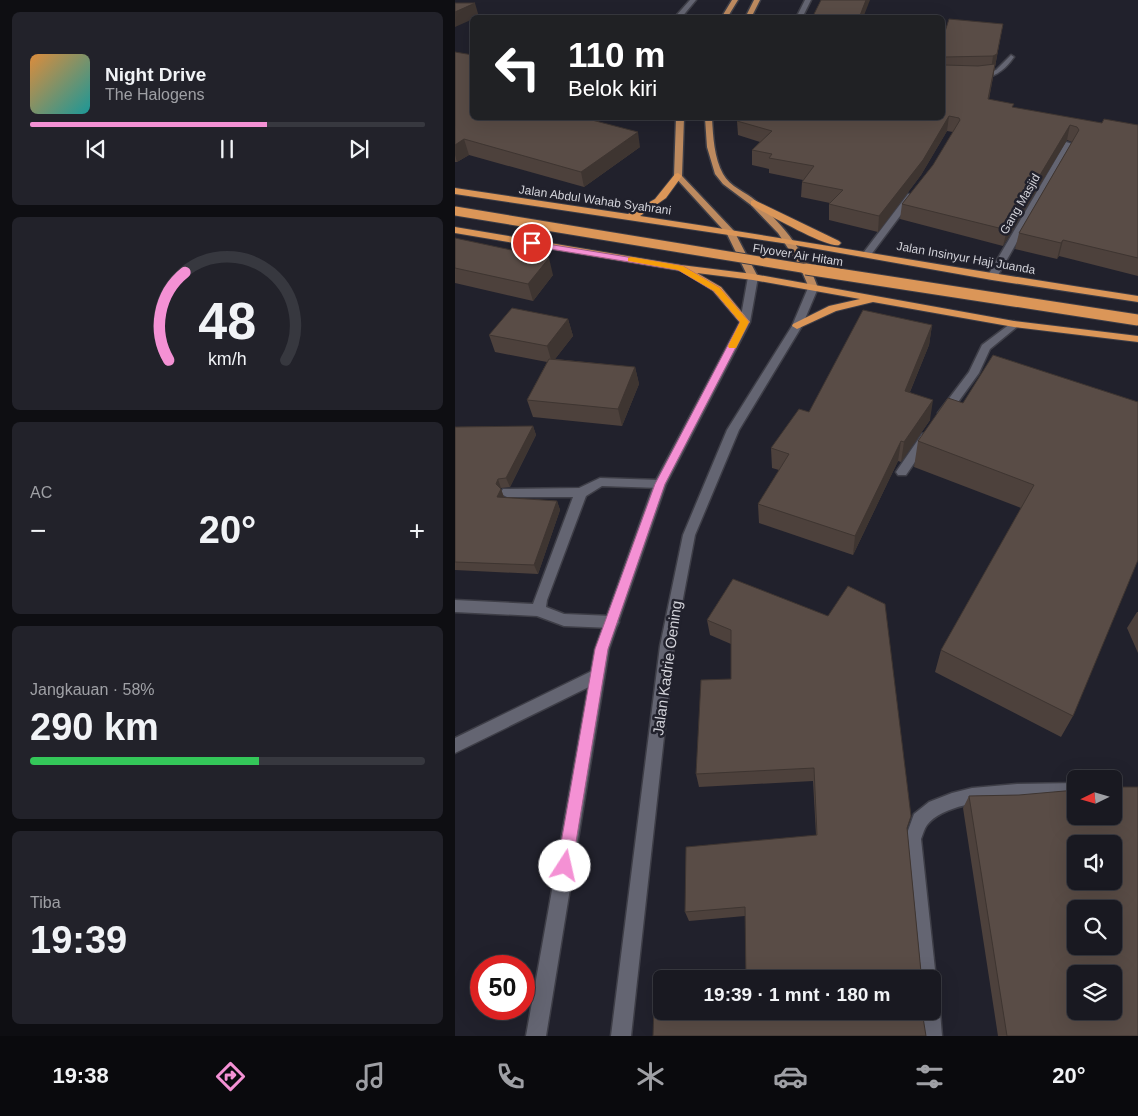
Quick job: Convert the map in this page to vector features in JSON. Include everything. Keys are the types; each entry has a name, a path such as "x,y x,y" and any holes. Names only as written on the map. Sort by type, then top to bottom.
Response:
{"highway":[{"path":"630,217 667,195 679,176"},
{"name":"Jalan Abdul Wahab Syahrani","path":"455,192 789,241"},
{"path":"754,203 802,228 862,253"},
{"name":"Flyover Air Hitam","path":"455,211 926,289 1138,320"},
{"path":"455,230 681,268 753,277 1014,324 1138,339"},
{"name":"Jalan Insinyur Haji Juanda","path":"789,241 992,277 1138,299"},
{"path":"681,268 717,289 745,322"},
{"path":"797,326 833,308 876,299"}],"main road":[{"path":"680,15 693,0"},
{"path":"726,15 735,0"},
{"path":"750,15 757,0"},
{"path":"800,15 808,0"},
{"path":"971,75 993,73 1004,68 1011,57"},
{"path":"536,1036 602,649 660,484 745,322 753,277 731,233 679,176 680,120"},
{"path":"708,120 713,154 720,175 733,188 754,203 789,241 813,288"},
{"name":"Gang Masjid","path":"992,277 1069,144"},
{"path":"862,253 920,185"},
{"name":"Jalan Kadrie Oening","path":"621,1036 667,646 689,535 733,430 797,326 813,288"},
{"path":"902,472 958,391 974,373 986,347 1014,324"},
{"path":"507,492 581,493 600,482 660,484"},
{"path":"539,610 540,600 581,493"},
{"path":"455,606 539,610 545,615 557,618 612,622"},
{"path":"455,746 597,676"},
{"path":"926,970 913,839 921,819 939,804 994,792 1067,791"},
{"path":"931,1020 932,1036"}],"building":[{"path":"821,0 866,0 860,15 814,15"},
{"path":"455,3 475,3 455,12"},
{"path":"949,19 1003,24 997,54 993,56 945,57 945,32"},
{"path":"455,52 470,54 470,120 592,120 638,132 581,172 464,139 455,145"},
{"path":"995,64 988,99 1014,104 1012,107 1102,123 1104,119 1138,125 1138,258 1063,240 1061,243 1019,233 1079,130 1077,127 1070,125 1007,230 902,204 933,165 960,120 959,118 949,116 923,160 879,216 829,204 843,190 802,182 814,166 769,158 772,154 752,150 772,131 737,121 945,120 945,65 978,66"},
{"path":"455,238 549,258 528,284 455,268"},
{"path":"512,308 568,319 547,346 489,335"},
{"path":"863,310 932,325 905,391 933,400 904,442 901,441 855,536 758,504 789,454 771,448 799,409 809,412"},
{"path":"993,355 1138,402 1138,560 1073,716 941,650 1034,485 918,441 948,398 963,403"},
{"path":"549,359 635,367 618,409 527,400"},
{"path":"533,426 506,478 498,479 496,484 501,489 497,497 557,501 534,565 455,562 455,427"},
{"path":"733,579 828,616 848,586 885,604 911,816 907,828 921,970 746,970 745,907 685,912 686,847 817,835 814,768 696,774 701,680 731,679 731,630 707,620"},
{"path":"1123,787 1138,787 1138,1036 1007,1036 969,796 1019,795 1067,791 1067,825 1123,825"},
{"path":"654,1020 923,1020 926,1036 653,1036"}],"slow traffic":[{"path":"631,260 681,268 717,289 745,322 732,346"}],"route":[{"path":"532,243 681,268 717,289 745,322 660,484 602,649 565,866"}]}
